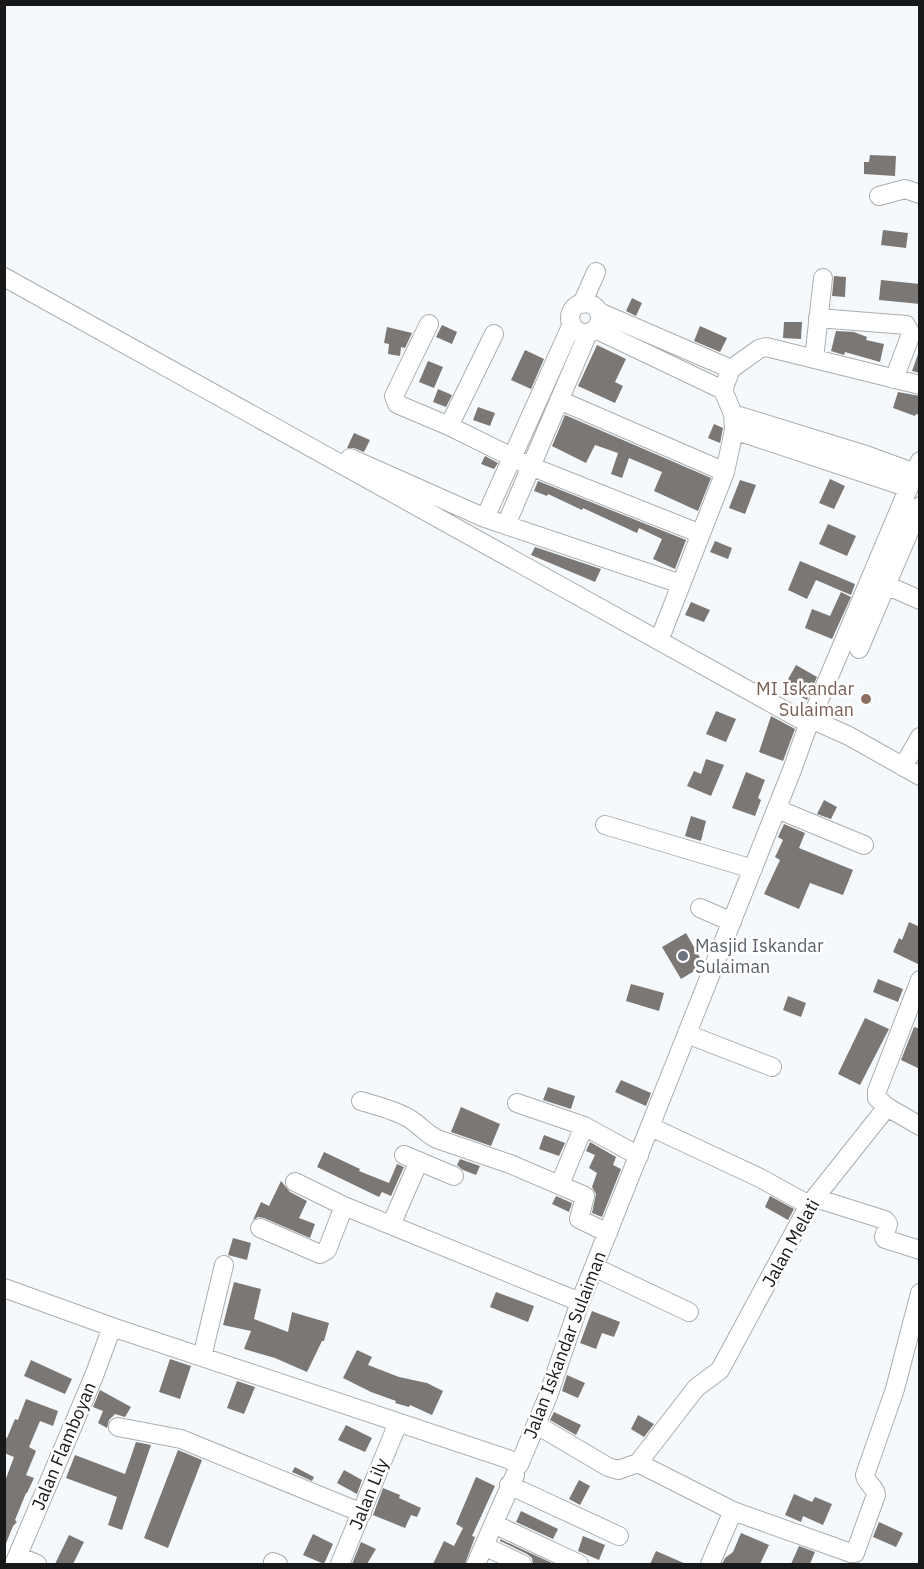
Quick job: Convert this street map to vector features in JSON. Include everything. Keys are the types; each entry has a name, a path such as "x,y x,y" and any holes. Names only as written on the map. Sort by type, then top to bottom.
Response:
{"street":[{"path":"879,195 905,189 920,194"},
{"path":"582,304 596,272"},
{"path":"4,277 810,721 849,736 920,776"},
{"path":"814,359 823,278"},
{"path":"485,518 572,324 573,309 582,304 592,305 594,325 559,400 506,525"},
{"path":"818,318 906,325 910,334 894,379"},
{"path":"429,324 396,392 394,400 397,404 449,426 530,466 701,534"},
{"path":"572,324 579,332 594,325 731,369"},
{"path":"594,325 723,390"},
{"path":"449,426 494,334"},
{"path":"662,633 725,472 733,422 723,390 731,369 766,347 920,385"},
{"path":"559,400 725,472"},
{"path":"733,422 863,454 914,474"},
{"path":"331,450 485,518 681,584"},
{"name":"Jalan Iskandar Sulaiman","path":"476,1564 537,1425 580,1302 810,721 914,474"},
{"path":"859,649 920,506"},
{"path":"886,585 920,600"},
{"path":"903,767 920,736"},
{"path":"777,809 864,844"},
{"path":"605,825 753,869"},
{"path":"700,909 732,922"},
{"path":"920,980 877,1091 877,1098 887,1107 920,1126"},
{"path":"687,1035 772,1067"},
{"path":"361,1101 399,1113 410,1119 426,1134 437,1139 510,1164 586,1197 579,1219 608,1233"},
{"path":"517,1103 584,1126 639,1156"},
{"name":"Jalan Melati","path":"638,1463 696,1388 720,1370 812,1202 887,1107"},
{"path":"560,1184 584,1126"},
{"path":"651,1127 812,1202 885,1220 888,1224 885,1239 920,1250"},
{"path":"391,1225 412,1158 454,1176"},
{"path":"295,1182 345,1206 580,1302"},
{"path":"260,1228 320,1254 327,1250 345,1206"},
{"path":"202,1357 224,1265"},
{"path":"594,1267 689,1311"},
{"path":"4,1288 112,1327 508,1459 519,1465"},
{"path":"537,1425 608,1467 618,1470 638,1463 733,1511 850,1553 857,1552 876,1495 876,1490 867,1481 865,1475 895,1389 920,1293"},
{"name":"Jalan Flamboyan","path":"16,1560 94,1376 112,1327"},
{"name":"Jalan Lily","path":"340,1564 398,1423"},
{"path":"118,1426 181,1439 362,1514"},
{"path":"509,1485 620,1536"},
{"path":"710,1564 733,1511"},
{"path":"494,1524 579,1564"},
{"path":"484,1546 522,1564"},
{"path":"16,1560 38,1564"}],"building":[{"path":"870,155 896,156 895,176 864,174 864,162 869,162"},
{"path":"883,230 908,233 906,248 881,245"},
{"path":"834,276 846,277 845,297 832,296"},
{"path":"881,280 920,284 920,304 879,300"},
{"path":"632,298 642,303 636,316 626,311"},
{"path":"784,322 802,322 801,339 783,338"},
{"path":"442,325 457,332 452,344 436,337"},
{"path":"700,326 727,338 720,352 694,341"},
{"path":"387,327 412,333 405,348 401,347 400,356 388,354 389,344 384,343"},
{"path":"836,331 854,332 867,337 866,340 884,344 880,362 845,352 844,355 831,351"},
{"path":"597,345 626,359 615,382 623,386 615,403 578,386"},
{"path":"525,350 544,359 531,389 511,380"},
{"path":"918,354 920,354 920,373 912,371"},
{"path":"428,361 443,367 434,388 419,382"},
{"path":"438,389 452,395 446,407 433,402"},
{"path":"898,392 920,396 920,415 915,416 893,408"},
{"path":"478,407 495,413 490,426 473,420"},
{"path":"565,415 711,478 698,511 654,491 662,472 629,458 622,478 611,474 618,453 595,445 586,463 552,446"},
{"path":"714,424 723,428 720,443 708,438"},
{"path":"354,433 370,440 364,452 347,448"},
{"path":"485,456 498,463 494,469 481,464"},
{"path":"830,479 845,486 834,509 819,503"},
{"path":"740,480 756,485 745,514 729,508"},
{"path":"538,481 686,540 675,569 653,559 662,539 639,528 637,533 583,508 582,510 548,494 547,496 534,491"},
{"path":"828,524 856,536 847,556 819,544"},
{"path":"715,541 732,548 728,559 710,552"},
{"path":"535,547 601,569 595,582 531,555"},
{"path":"800,561 855,584 851,595 816,580 807,599 788,590"},
{"path":"841,592 851,597 832,639 805,628 812,609 830,616"},
{"path":"691,602 710,610 704,622 685,615"},
{"path":"796,665 817,677 807,700 783,688"},
{"path":"716,711 736,719 726,742 706,734"},
{"path":"771,716 795,729 783,761 759,752"},
{"path":"706,759 724,765 711,796 687,786 694,771 701,774"},
{"path":"746,772 765,780 758,798 761,800 755,816 732,808"},
{"path":"824,800 837,807 831,819 817,814"},
{"path":"691,816 706,821 701,841 685,836"},
{"path":"784,824 805,833 799,848 853,870 843,895 810,883 799,909 764,894 780,860 775,857 783,840 778,837"},
{"path":"909,922 920,927 920,965 893,952 899,938 902,940"},
{"name":"Masjid Iskandar Sulaiman","path":"686,933 703,963 701,967 681,979 662,947"},
{"path":"878,979 903,989 898,1002 873,992"},
{"path":"631,984 664,993 659,1011 626,1001"},
{"path":"788,996 806,1003 801,1017 783,1010"},
{"path":"865,1018 889,1029 860,1085 838,1074"},
{"path":"914,1027 920,1029 920,1069 901,1060"},
{"path":"621,1080 651,1093 646,1106 615,1092"},
{"path":"548,1087 575,1096 571,1109 543,1100"},
{"path":"461,1107 500,1124 491,1146 451,1132"},
{"path":"544,1135 565,1143 559,1156 539,1149"},
{"path":"590,1142 616,1157 613,1165 621,1169 602,1217 592,1213 596,1194 592,1187 597,1173 589,1168 595,1155 586,1151"},
{"path":"324,1152 360,1169 359,1171 389,1183 397,1164 404,1167 391,1196 382,1192 379,1197 317,1167"},
{"path":"460,1159 480,1166 476,1175 457,1165"},
{"path":"281,1181 290,1192 307,1201 299,1218 315,1224 310,1238 264,1218 258,1217 253,1220 261,1202 269,1206"},
{"path":"556,1196 572,1203 569,1212 552,1204"},
{"path":"770,1196 794,1209 788,1220 765,1207"},
{"path":"233,1238 251,1243 247,1260 228,1255"},
{"path":"234,1282 261,1289 254,1319 288,1332 292,1312 329,1323 324,1341 307,1372 275,1358 244,1349 251,1331 223,1325"},
{"path":"496,1292 534,1306 528,1322 490,1307"},
{"path":"592,1311 620,1322 614,1337 602,1333 596,1349 580,1343"},
{"path":"357,1350 372,1357 368,1365 399,1377 427,1383 443,1391 432,1415 410,1405 409,1407 395,1403 396,1401 343,1378"},
{"path":"170,1359 191,1366 180,1399 159,1392"},
{"path":"31,1360 72,1379 65,1394 24,1376"},
{"path":"567,1375 585,1383 578,1398 562,1391"},
{"path":"237,1381 255,1387 244,1414 227,1408"},
{"path":"100,1390 131,1407 125,1417 115,1414 109,1420 107,1428 98,1423 103,1411 93,1407"},
{"path":"26,1399 58,1411 53,1426 40,1421 29,1447 36,1451 26,1475 34,1478 5,1546 5,1481 14,1457 4,1453 4,1437 7,1438 15,1419 18,1420"},
{"path":"554,1412 581,1425 576,1435 550,1420"},
{"path":"638,1415 654,1424 644,1437 631,1429"},
{"path":"346,1425 372,1438 365,1452 338,1440"},
{"path":"136,1442 151,1445 122,1530 108,1525 117,1497 66,1478 75,1455 125,1474"},
{"path":"178,1450 202,1460 168,1548 144,1538"},
{"path":"295,1467 314,1477 312,1481 292,1472"},
{"path":"344,1470 362,1480 357,1494 337,1483"},
{"path":"476,1477 495,1486 472,1536 475,1537 465,1564 433,1564 444,1541 454,1546 463,1528 456,1524"},
{"path":"579,1480 590,1486 580,1505 569,1499"},
{"path":"383,1488 421,1508 417,1517 411,1515 405,1528 373,1515"},
{"path":"794,1494 812,1502 815,1497 832,1504 823,1525 803,1516 801,1522 785,1515"},
{"path":"521,1511 558,1529 553,1539 516,1522"},
{"path":"879,1522 903,1533 896,1547 873,1537"},
{"path":"741,1533 769,1545 760,1564 722,1564 725,1558 733,1552"},
{"path":"313,1534 333,1544 324,1564 303,1555"},
{"path":"69,1535 84,1542 73,1564 55,1564"},
{"path":"583,1536 605,1545 599,1560 578,1551"},
{"path":"500,1539 554,1564 533,1564 532,1558 527,1554"},
{"path":"361,1542 376,1549 367,1564 352,1564"},
{"path":"799,1546 815,1552 810,1564 791,1564"},
{"path":"656,1551 686,1564 650,1564"}],"place":[{"name":"MI Iskandar Sulaiman","path":"866,699"},
{"name":"Masjid Iskandar Sulaiman","path":"683,956"}]}
